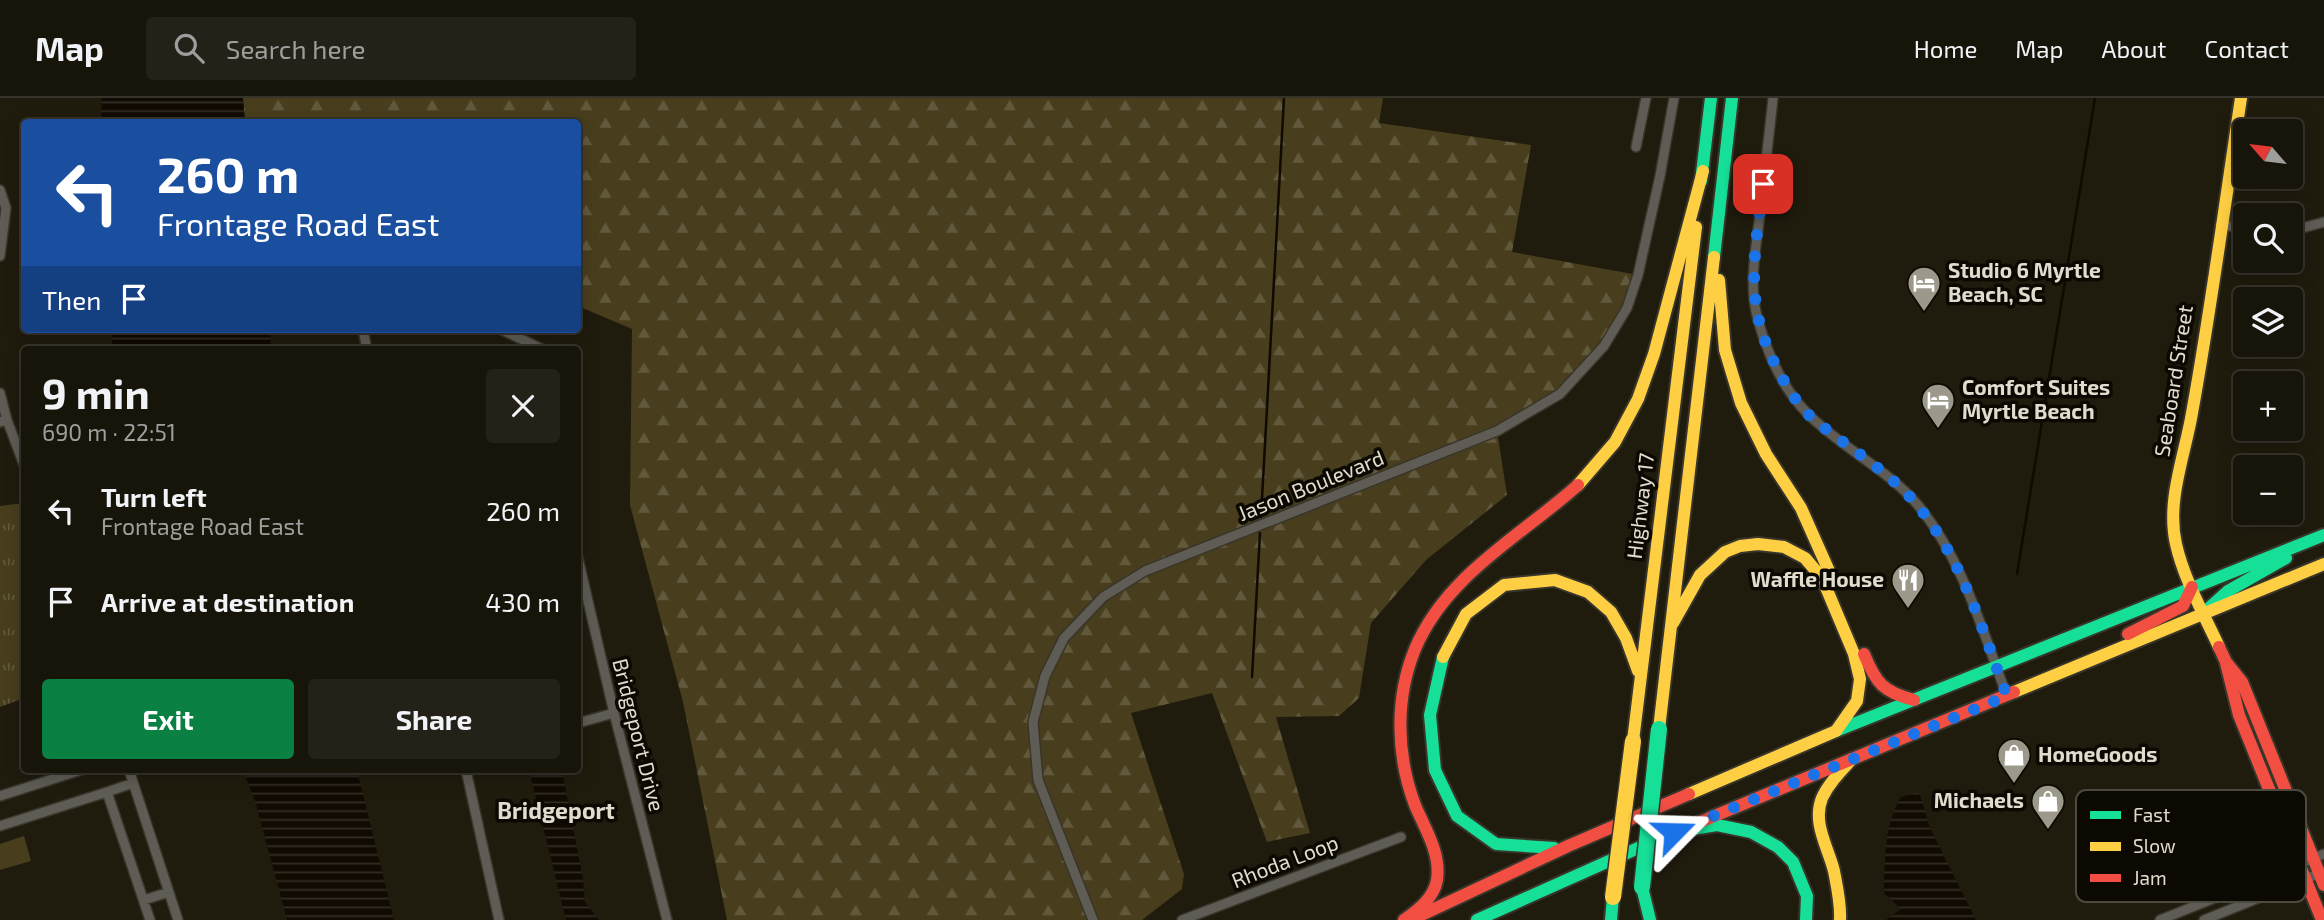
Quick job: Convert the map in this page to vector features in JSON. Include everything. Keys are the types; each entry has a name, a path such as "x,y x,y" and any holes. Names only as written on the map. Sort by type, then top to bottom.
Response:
{"main road":[{"name":"Highway 17","path":"1611,920 1711,98"},
{"path":"1639,920 1732,98"},
{"name":"Seaboard Street","path":"2241,98 2174,515 2176,544 2226,663 2229,688 2271,790"},
{"path":"1404,920 1432,895 1438,872 1438,860 1415,803 1401,744 1401,700 1415,649 1427,621 1444,597 1464,577 1558,505 1600,461 1626,426 1643,390 1656,352 1685,231 1703,171"},
{"path":"1716,238 1725,350 1741,403 1766,453 1801,508 1873,676 1882,688 1893,696 1914,700"},
{"path":"1411,920 1568,846 1836,732 2324,536"},
{"path":"2204,614 2228,591 2324,536"},
{"path":"1674,622 1686,593 1698,576 1712,560 1726,550 1754,544 1770,544 1791,549 1805,558 1817,570 1860,670 1859,697 1836,732"},
{"path":"1477,920 1494,915 1674,832 2324,564"},
{"path":"1568,846 1538,851 1513,850 1486,840 1469,828 1453,809 1440,787 1432,761 1429,732 1434,684 1446,651 1467,615 1491,592 1505,584 1541,577 1590,591 1609,608 1628,641 1640,678"},
{"path":"2076,666 2115,640 2175,611 2188,599 2192,587"},
{"path":"1840,920 1836,883 1818,824 1817,809 1831,780 1852,759"},
{"path":"1674,832 1717,825 1751,832 1778,848 1793,862 1802,878 1807,896 1806,920"},
{"name":"Seaboard Street","path":"2306,853 2315,869 2322,920"},
{"path":"1642,887 1650,920"}],"street":[{"path":"1636,147 1646,98"},
{"name":"Jason Boulevard","path":"1093,920 1038,780 1033,722 1045,676 1064,638 1103,597 1146,571 1497,430 1560,394 1604,346 1627,308 1638,275 1660,177 1674,98"},
{"path":"1773,98 1753,276 1757,318 1773,361 1795,401 1808,415 1895,483 1916,503 1938,533 1975,607 2007,696"},
{"path":"0,190 6,208 0,256"},
{"path":"2303,228 2324,222"},
{"path":"2220,225 2233,227"},
{"path":"508,333 536,346"},
{"path":"0,393 3,421 21,459"},
{"name":"Bridgeport Drive","path":"581,571 667,920"},
{"path":"581,722 614,713"},
{"path":"0,796 72,773"},
{"path":"130,773 178,920"},
{"path":"467,773 499,920"},
{"path":"1,824 133,783"},
{"path":"107,792 150,920"},
{"name":"Rhoda Loop","path":"1182,920 1401,837"},
{"path":"144,900 169,892"},
{"path":"2160,920 2215,902"},
{"path":"2204,920 2243,902"}],"green space":[{"path":"243,98 1383,98 1379,123 1531,145 1512,252 1638,275 1627,308 1604,346 1560,394 1497,431 1507,495 1426,560 1371,623 1359,698 1339,716 1276,717 1310,833 1267,842 1212,693 1131,713 1184,874 1182,889 1142,920 727,920 683,702 630,505 632,329 581,307 581,119 245,119"},
{"path":"21,503 21,699 0,707 0,506"},
{"path":"24,836 31,861 0,870 0,844"}],"shaded area":[{"path":"101,98 243,98 245,119 102,119"},
{"path":"112,333 270,333 271,346 112,346"},
{"path":"244,773 358,773 394,920 287,920 256,804"},
{"path":"530,773 563,773 585,902 599,920 566,920"},
{"path":"1919,792 1930,828 1976,920 1886,920 1901,909 1884,893 1886,843 1891,819 1901,797"}],"waterway":[{"path":"1261,517 1284,98"},
{"path":"2017,574 2095,98"},
{"path":"1252,677 1260,533"}],"traffic: fast":[{"path":"1701,181 1711,98"},
{"path":"1714,257 1732,98"},
{"path":"1836,731 2324,535"},
{"path":"2207,610 2228,591 2286,558"},
{"path":"1443,657 1430,715 1435,770 1457,816 1496,844 1554,848"},
{"path":"1642,887 1659,729"},
{"path":"1477,920 1674,832 1717,825 1751,832 1778,847 1793,862 1807,896 1806,920"},
{"path":"1642,887 1650,920"},
{"path":"1611,920 1613,897"}],"traffic: slow":[{"path":"2219,647 2184,571 2176,544 2173,511 2205,335 2241,98"},
{"path":"1578,485 1615,442 1638,399 1654,354 1703,171"},
{"path":"1633,741 1696,227"},
{"path":"1659,729 1714,257"},
{"path":"1719,280 1725,350 1741,403 1766,454 1801,508 1833,580"},
{"path":"1673,623 1700,575 1725,552 1740,546 1758,544 1784,547 1805,558 1822,578 1854,654 1860,679 1857,701 1836,731 1689,794"},
{"path":"2014,692 2324,564"},
{"path":"1443,657 1466,614 1504,585 1555,580 1588,592 1611,612 1626,638 1638,671"},
{"path":"1613,897 1633,741"},
{"path":"1840,920 1834,871 1822,835 1819,807 1828,787 1852,759"}],"traffic: jam":[{"path":"1404,920 1429,898 1437,880 1438,870 1431,841 1409,786 1401,747 1401,707 1408,668 1415,649 1429,623 1465,578 1578,485"},
{"path":"2128,634 2183,606 2192,587"},
{"path":"2219,647 2226,662 2242,682 2286,790"},
{"path":"1864,654 1882,685 1895,694 1914,700"},
{"path":"2226,663 2239,715 2269,790"},
{"path":"1695,824 2014,692"},
{"path":"1415,918 1568,846 1689,794"},
{"path":"2306,840 2324,885"},
{"path":"2306,880 2322,920"}],"place":[{"name":"Studio 6 Myrtle Beach, SC","path":"1924,313"},
{"name":"Comfort Suites Myrtle Beach","path":"1938,430"},
{"name":"Waffle House","path":"1908,610"},
{"name":"HomeGoods","path":"2014,785"},
{"name":"Michaels","path":"2048,831"}],"district":[{"name":"Bridgeport","path":"556,811"}],"route":[{"path":"1674,832 2007,696 1975,607 1938,533 1916,503 1895,483 1808,415 1795,401 1773,361 1757,318 1753,276 1763,184"}]}
